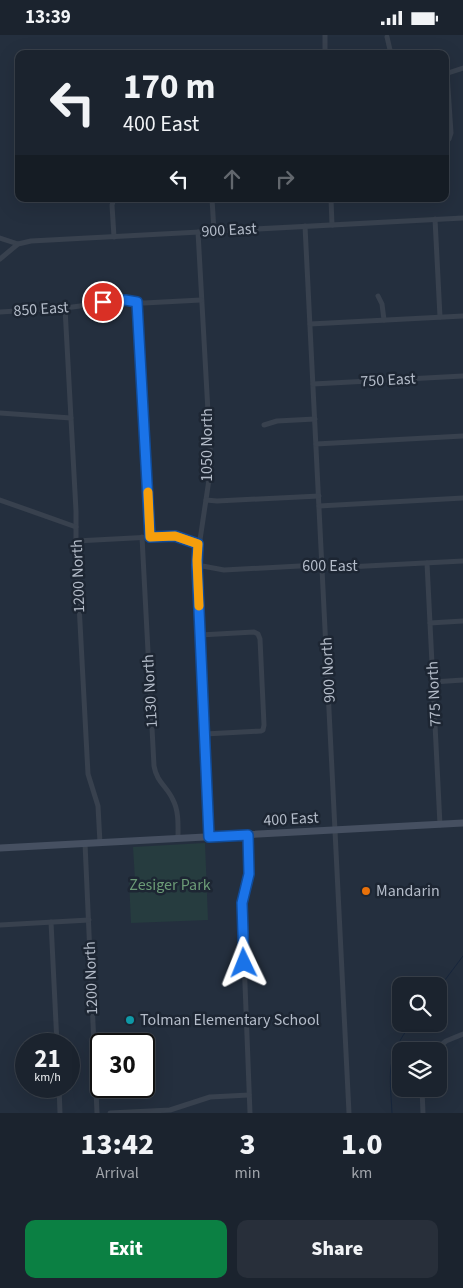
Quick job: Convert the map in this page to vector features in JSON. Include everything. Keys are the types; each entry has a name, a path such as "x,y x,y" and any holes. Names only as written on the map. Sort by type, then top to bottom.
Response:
{"main road":[{"name":"400 East","path":"0,848 463,823"}],"street":[{"path":"325,35 325,50"},
{"path":"387,37 390,50"},
{"path":"449,72 463,68"},
{"path":"449,120 449,137"},
{"path":"113,202 114,237"},
{"path":"212,202 214,231"},
{"path":"331,202 332,225"},
{"name":"900 East","path":"18,244 31,241 463,217"},
{"path":"435,219 440,317"},
{"name":"900 North","path":"305,226 349,1113"},
{"name":"1050 North","path":"198,232 210,465 198,544 197,565 209,837"},
{"path":"0,238 18,244"},
{"path":"0,259 18,244"},
{"path":"378,296 382,304 384,320"},
{"name":"850 East","path":"0,312 66,308 125,300 137,302 202,300"},
{"path":"137,302 150,537"},
{"name":"1200 North","path":"66,308 88,774 98,806 100,843"},
{"path":"310,324 463,315"},
{"name":"750 East","path":"313,383 463,376"},
{"path":"0,413 71,418"},
{"path":"264,425 277,421 315,419"},
{"path":"316,444 463,436"},
{"path":"206,500 319,496"},
{"path":"319,506 463,499"},
{"path":"0,500 76,527"},
{"path":"76,541 175,536 198,544"},
{"name":"1130 North","path":"142,537 154,766 159,782 169,792 175,802 178,839"},
{"name":"600 East","path":"197,565 224,570 318,565 328,568 463,561"},
{"name":"775 North","path":"427,563 440,825"},
{"path":"430,623 463,621"},
{"path":"200,635 254,632 258,634 260,639 264,706 263,730 205,734"},
{"path":"433,682 463,680"},
{"path":"248,835 249,874 242,895 242,907 250,1113"},
{"name":"1200 North","path":"85,843 97,1113"},
{"path":"0,925 88,920"},
{"path":"52,922 57,1033"},
{"path":"445,1042 463,1034"},
{"path":"110,1113 175,1109 210,1097 249,1095"},
{"path":"422,1097 423,1113"},
{"path":"59,1098 60,1113"}],"green space":[{"name":"Zesiger Park","path":"205,843 208,920 131,923 129,880 135,880 133,847"}],"waterway":[{"path":"447,977 463,956"},
{"path":"392,1113 391,1066 397,1047 406,1032"}],"slow traffic":[{"path":"148,492 150,537 175,536 198,544 199,606"}],"place":[{"name":"Mandarin","path":"366,891"},
{"name":"Tolman Elementary School","path":"130,1020"}],"route":[{"path":"103,302 130,300 137,302 150,537 175,536 198,544 197,565 209,837 248,835 249,874 242,899 244,963"}]}
